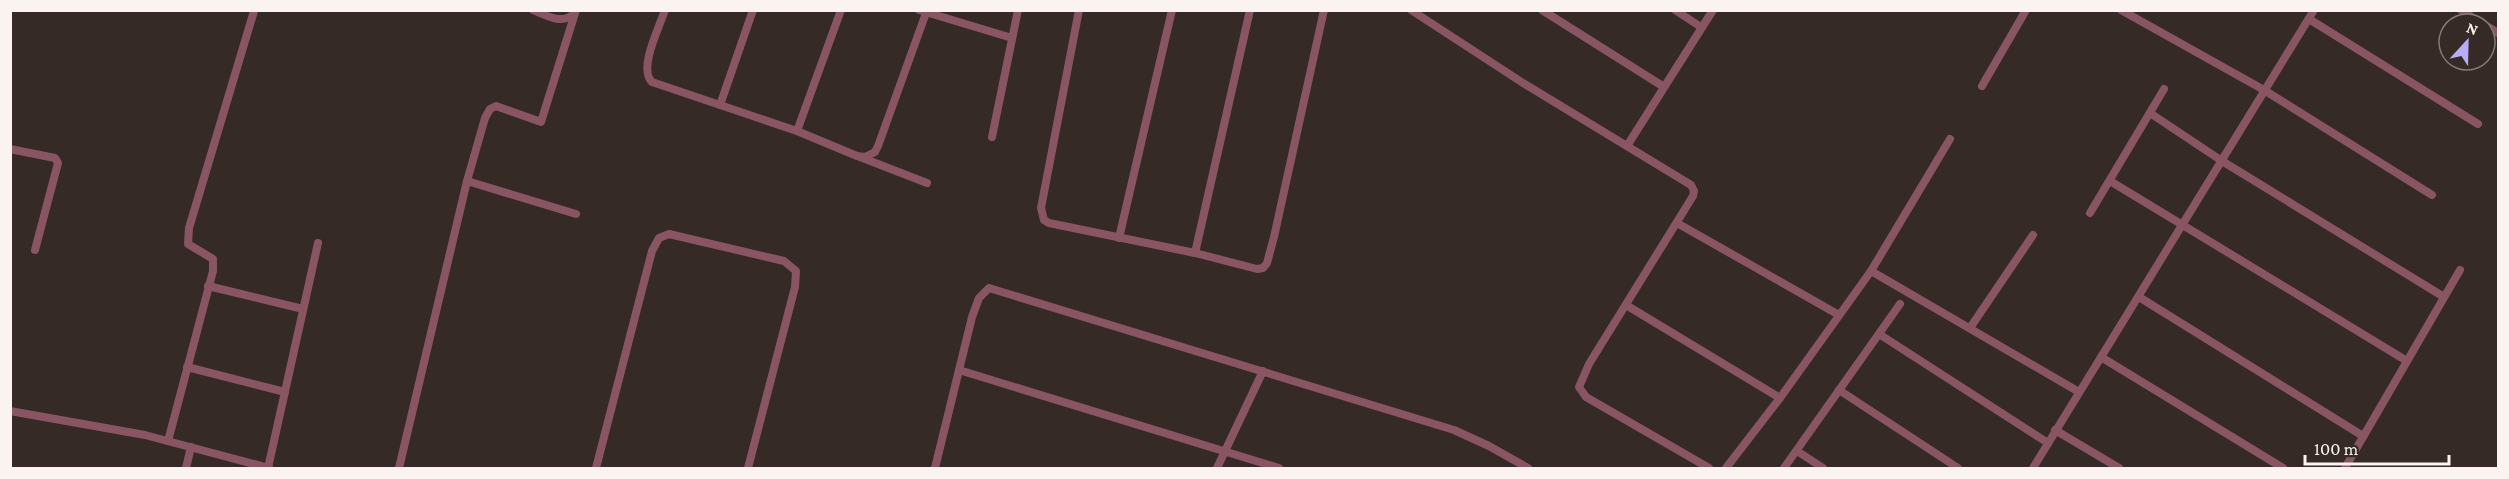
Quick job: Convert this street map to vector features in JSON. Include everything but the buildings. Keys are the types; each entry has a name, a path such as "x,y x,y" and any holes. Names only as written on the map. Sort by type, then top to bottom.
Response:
{"street":[{"path":"168,441 213,271 213,259 188,244 189,228 254,10"},
{"path":"533,10 561,20 569,19 576,10"},
{"path":"399,468 477,141 490,109 496,106 541,122 576,10"},
{"path":"665,10 646,63 647,78 652,82 797,131 927,183"},
{"path":"720,105 753,10"},
{"path":"797,131 841,10"},
{"path":"992,137 1018,10"},
{"path":"1079,10 1041,208 1042,216 1049,223 1195,253 1257,269 1263,268 1267,263 1324,10"},
{"path":"1119,238 1172,10"},
{"path":"1195,253 1250,10"},
{"path":"1411,10 1691,185 1694,191 1693,196 1580,382 1581,392 1709,468"},
{"path":"1542,10 1664,87"},
{"path":"1675,10 1701,27"},
{"path":"1627,146 1713,10"},
{"path":"2121,10 2264,90 2432,195"},
{"path":"1982,86 2025,11"},
{"path":"857,156 865,157 875,152 923,12 1012,38"},
{"path":"2033,468 2311,15 2478,124"},
{"path":"2090,213 2164,89"},
{"path":"2150,114 2222,161 2444,297"},
{"path":"1726,468 1780,398 1871,271 1950,139"},
{"path":"10,149 54,158 58,163 35,250"},
{"path":"467,181 576,214"},
{"path":"2110,181 2407,361"},
{"path":"1677,223 1839,315"},
{"path":"596,468 652,251 659,238 669,234 784,261 796,271 795,287 748,468"},
{"path":"1970,328 2033,235"},
{"path":"10,411 118,429 268,468 318,243"},
{"path":"2345,468 2460,270"},
{"path":"1871,271 2079,392"},
{"path":"208,286 303,309"},
{"path":"935,468 978,298 989,288 1465,434 1528,468"},
{"path":"2139,297 2363,436"},
{"path":"1784,468 1900,304"},
{"path":"1626,305 1780,398"},
{"path":"1879,334 2048,443"},
{"path":"2101,357 2283,468"},
{"path":"187,367 285,392"},
{"path":"959,370 1279,468"},
{"path":"1217,468 1263,371"},
{"path":"1839,390 1958,468"},
{"path":"2055,430 2119,468"},
{"path":"186,468 191,447"},
{"path":"1797,451 1823,468"}]}
